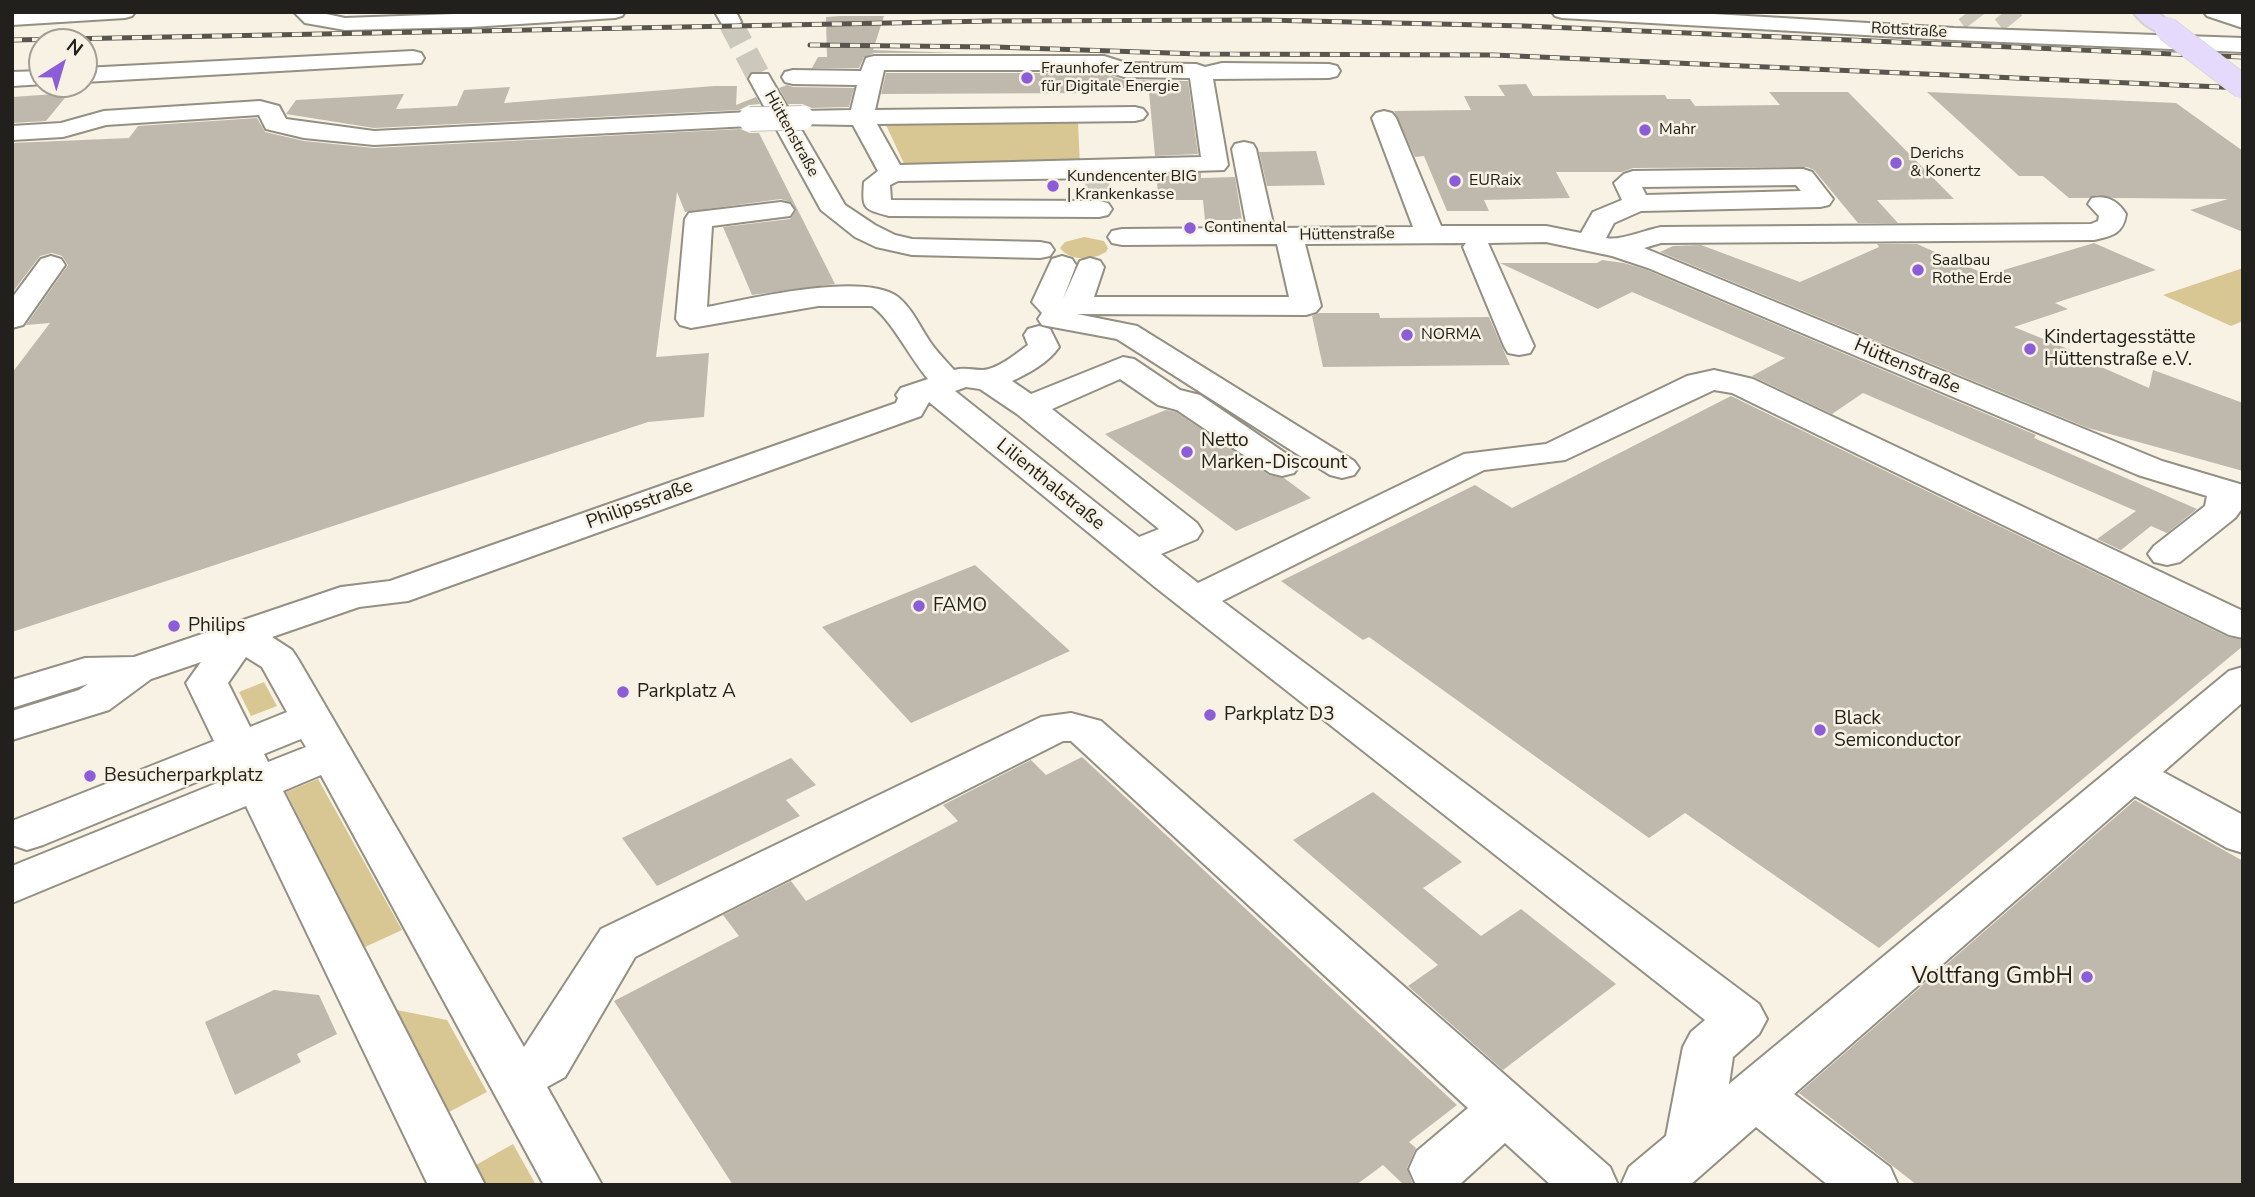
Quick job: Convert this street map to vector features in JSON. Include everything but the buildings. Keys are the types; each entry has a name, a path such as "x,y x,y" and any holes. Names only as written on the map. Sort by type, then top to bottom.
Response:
{"main road":[{"path":"2143,12 2243,87"}],"street":[{"path":"12,19 125,12"},
{"path":"304,12 312,19 325,23 345,24 471,21 615,12"},
{"name":"Rottstraße","path":"1562,12 1721,16 1990,29 2243,45"},
{"path":"1939,12 1990,29"},
{"path":"2214,12 2243,22"},
{"path":"98,74 414,58"},
{"path":"892,173 860,117 874,63 1104,64 1124,70 1196,71 1200,75 1215,165 1105,205 889,208 876,204 877,183 892,173 1105,205"},
{"path":"1200,75 1222,70 1329,71"},
{"path":"793,78 871,78"},
{"name":"Hüttenstraße","path":"760,79 834,210 848,221 887,241 912,247 1062,254"},
{"path":"12,133 63,130 104,118 260,108 271,111 275,124 294,129 374,138 751,119 1135,114"},
{"path":"1062,254 1116,261 1105,205 1094,114"},
{"path":"1384,118 1430,234"},
{"path":"1056,317 1132,308 1306,306 1244,149"},
{"path":"1580,242 1603,218 1637,203 1659,200 1820,199 1803,177 1633,179 1627,183 1637,203"},
{"path":"1619,249 1640,239 1661,235 2094,232 2111,226 2113,214 2101,204"},
{"path":"1062,254 1082,228 1105,205"},
{"name":"Hüttenstraße","path":"1105,205 1281,240 1477,247 1550,246 1580,242"},
{"path":"781,209 699,219 691,319 821,298 856,295 882,300 893,310 921,351 950,385 1029,407 1184,531 1166,577"},
{"name":"Hüttenstraße","path":"1281,240 1430,234 1546,234 1619,249 1658,262 2150,468 2235,494"},
{"path":"1477,247 1519,346"},
{"name":"Philipsstraße","path":"12,726 94,700 137,670 355,595 394,593 909,409 950,385 1022,364 1044,347 1056,317 1062,254"},
{"path":"12,319 51,265"},
{"path":"1056,317 1126,332 1342,468"},
{"path":"1029,407 1123,366 1169,398 1188,402 1282,466"},
{"path":"1166,577 1476,461 1553,453 1698,383 1714,380 1742,386 2243,626"},
{"name":"Lilienthalstraße","path":"950,385 1166,577 1741,1019 1709,1047 1692,1147"},
{"path":"2167,554 2222,510 2235,494"},
{"path":"457,1185 207,682 241,635 278,659 574,1185"},
{"name":"Philipsstraße","path":"12,695 85,671 137,670"},
{"path":"1649,1185 2243,680"},
{"path":"514,1081 547,1061 618,943 1056,727 1071,727 1086,731 1590,1185"},
{"path":"12,885 247,767 323,736"},
{"path":"27,833 247,767"},
{"path":"2132,774 2243,836"},
{"path":"1754,1094 1870,1185"},
{"path":"1437,1169 1506,1110"}],"shaded area":[{"path":"1078,121 1080,166 906,168 886,125"},
{"path":"1084,237 1104,241 1108,248 1106,252 1095,257 1076,258 1060,248 1065,242"},
{"path":"2243,268 2243,321 2231,326 2163,295"},
{"path":"264,682 277,706 251,716 239,692"},
{"path":"318,779 402,930 365,947 286,792"},
{"path":"397,1010 447,1020 487,1092 449,1112"},
{"path":"513,1144 536,1185 486,1185 476,1165"}],"tunnel":[{"path":"1968,12 1975,21"},
{"path":"2004,12 2013,23"},
{"path":"730,22 760,79"},
{"path":"1097,179 1098,197"}],"railway":[{"path":"12,40 991,21 1264,20 1525,26 2243,57"},
{"path":"810,45 995,47 1199,54 1494,55 2243,88"}],"place":[{"name":"Fraunhofer Zentrum für Digitale Energie","path":"1027,78"},
{"name":"Mahr","path":"1645,130"},
{"name":"Derichs & Konertz","path":"1896,163"},
{"name":"EURaix","path":"1455,181"},
{"name":"Kundencenter BIG | Krankenkasse","path":"1053,186"},
{"name":"Continental","path":"1190,228"},
{"name":"Saalbau Rothe Erde","path":"1918,270"},
{"name":"NORMA","path":"1407,335"},
{"name":"Kindertagesstätte Hüttenstraße e.V.","path":"2030,349"},
{"name":"Netto Marken-Discount","path":"1187,452"},
{"name":"FAMO","path":"919,606"},
{"name":"Philips","path":"174,626"},
{"name":"Parkplatz A","path":"623,692"},
{"name":"Parkplatz D3","path":"1210,715"},
{"name":"Black Semiconductor","path":"1820,730"},
{"name":"Besucherparkplatz","path":"90,776"},
{"name":"Voltfang GmbH","path":"2087,977"}]}
